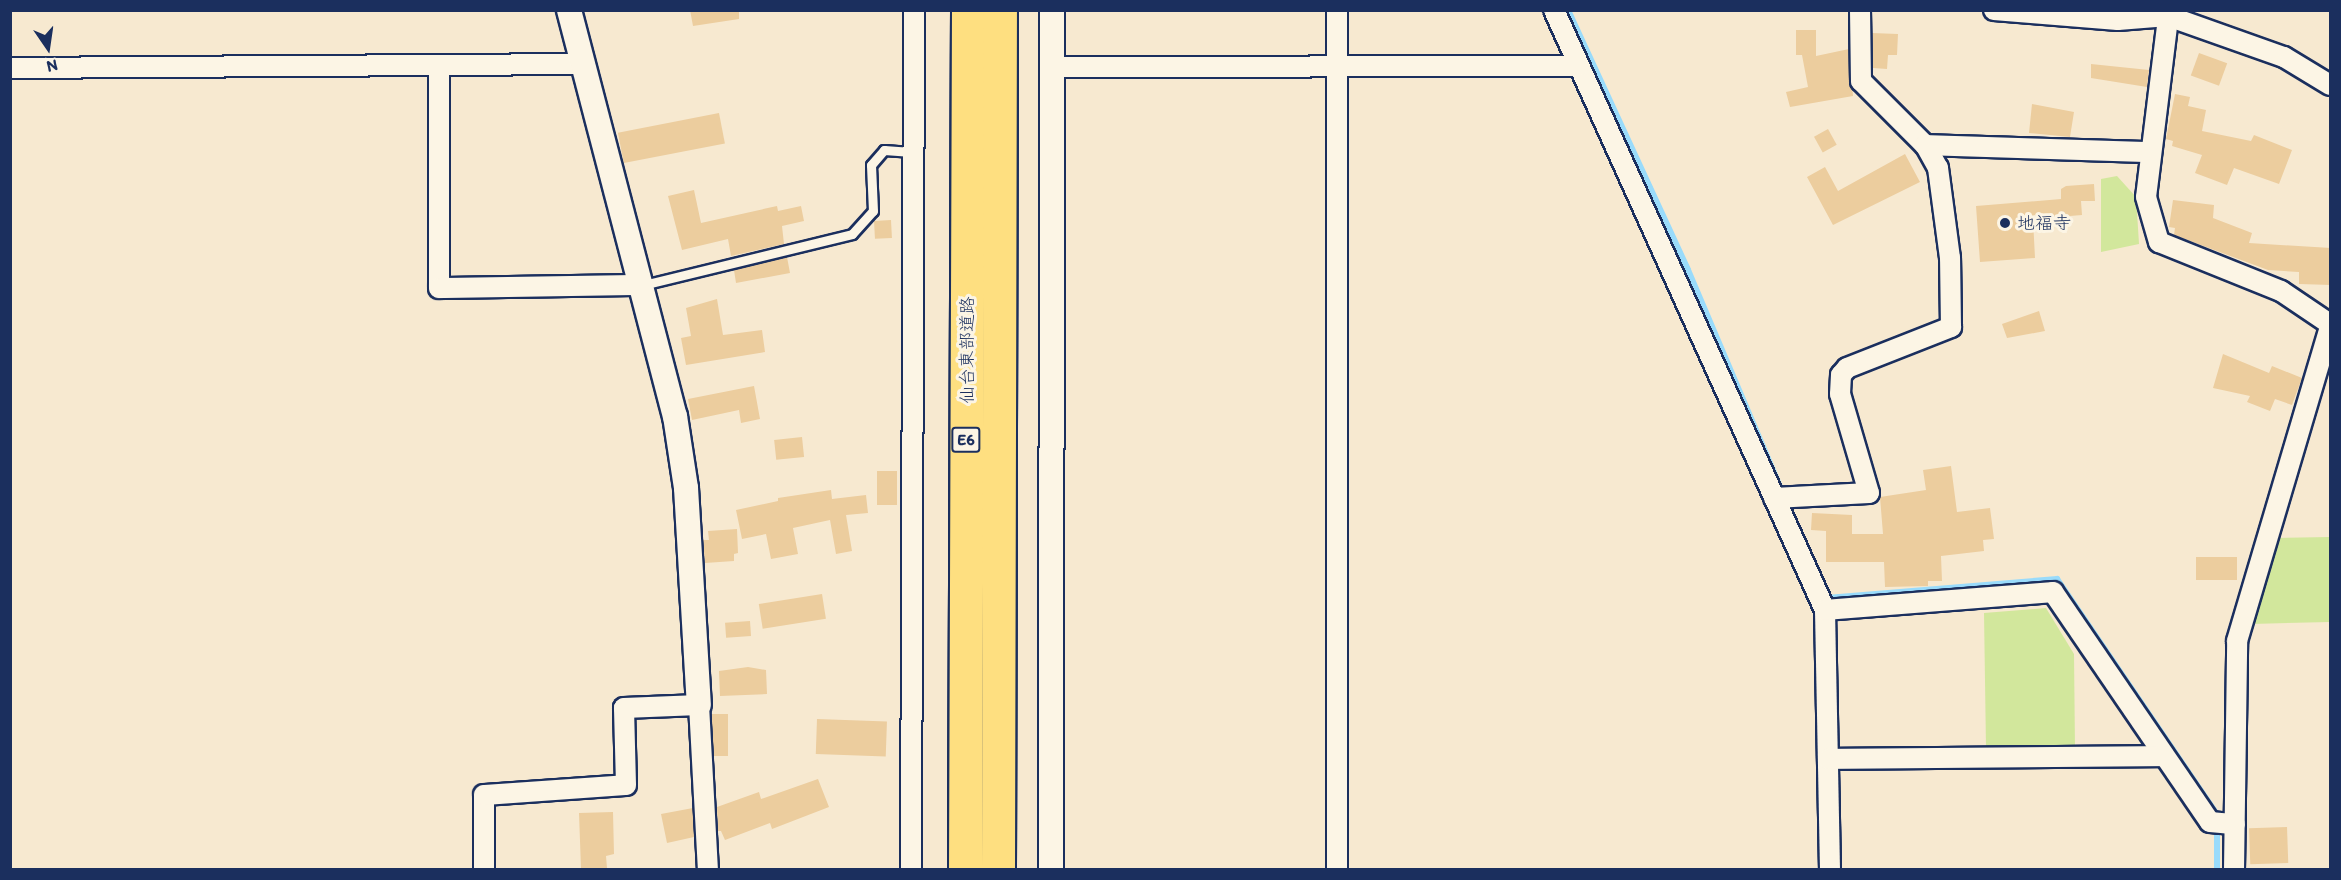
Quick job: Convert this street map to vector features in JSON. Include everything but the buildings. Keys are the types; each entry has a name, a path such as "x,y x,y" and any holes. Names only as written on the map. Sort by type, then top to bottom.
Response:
{"highway":[{"name":"仙台東部道路","path":"965,870 968,10"},
{"name":"仙台東部道路","path":"998,870 1000,10"}],"street":[{"path":"569,10 581,64 675,416 686,488 708,870"},
{"path":"911,870 914,10"},
{"path":"1051,870 1052,10"},
{"path":"1337,10 1337,870"},
{"path":"1554,10 1825,610 1830,870"},
{"path":"1774,498 1869,493 1840,394 1841,375 1847,368 1950,327 1950,258 1938,168 1925,145 1861,81 1860,10"},
{"path":"1994,10 2118,20 2168,13 2283,57 2331,85"},
{"path":"2168,13 2146,197 2159,242 2281,291 2331,325 2328,357 2237,641 2234,870"},
{"path":"10,68 581,64"},
{"path":"439,65 439,288 640,285"},
{"path":"1052,67 1579,66"},
{"path":"1925,145 2151,152"},
{"path":"1825,610 2054,592 2210,822 2235,824"},
{"path":"484,870 484,795 626,785 624,708 699,705"},
{"path":"1828,759 2164,756"}],"lane":[{"path":"640,285 852,234 873,211 871,165 884,150 915,152"}],"green space":[{"path":"2117,176 2136,197 2139,244 2101,252 2101,179"},
{"path":"2330,537 2330,622 2251,624 2277,538"},
{"path":"2046,608 2074,654 2075,749 1986,748 1984,613"}],"waterway":[{"path":"1568,10 1688,270 1781,489"},
{"path":"1827,594 1828,598 2057,579 2217,814"},
{"path":"2217,833 2217,870"}],"place":[{"name":"地福寺","path":"2005,223"}]}
